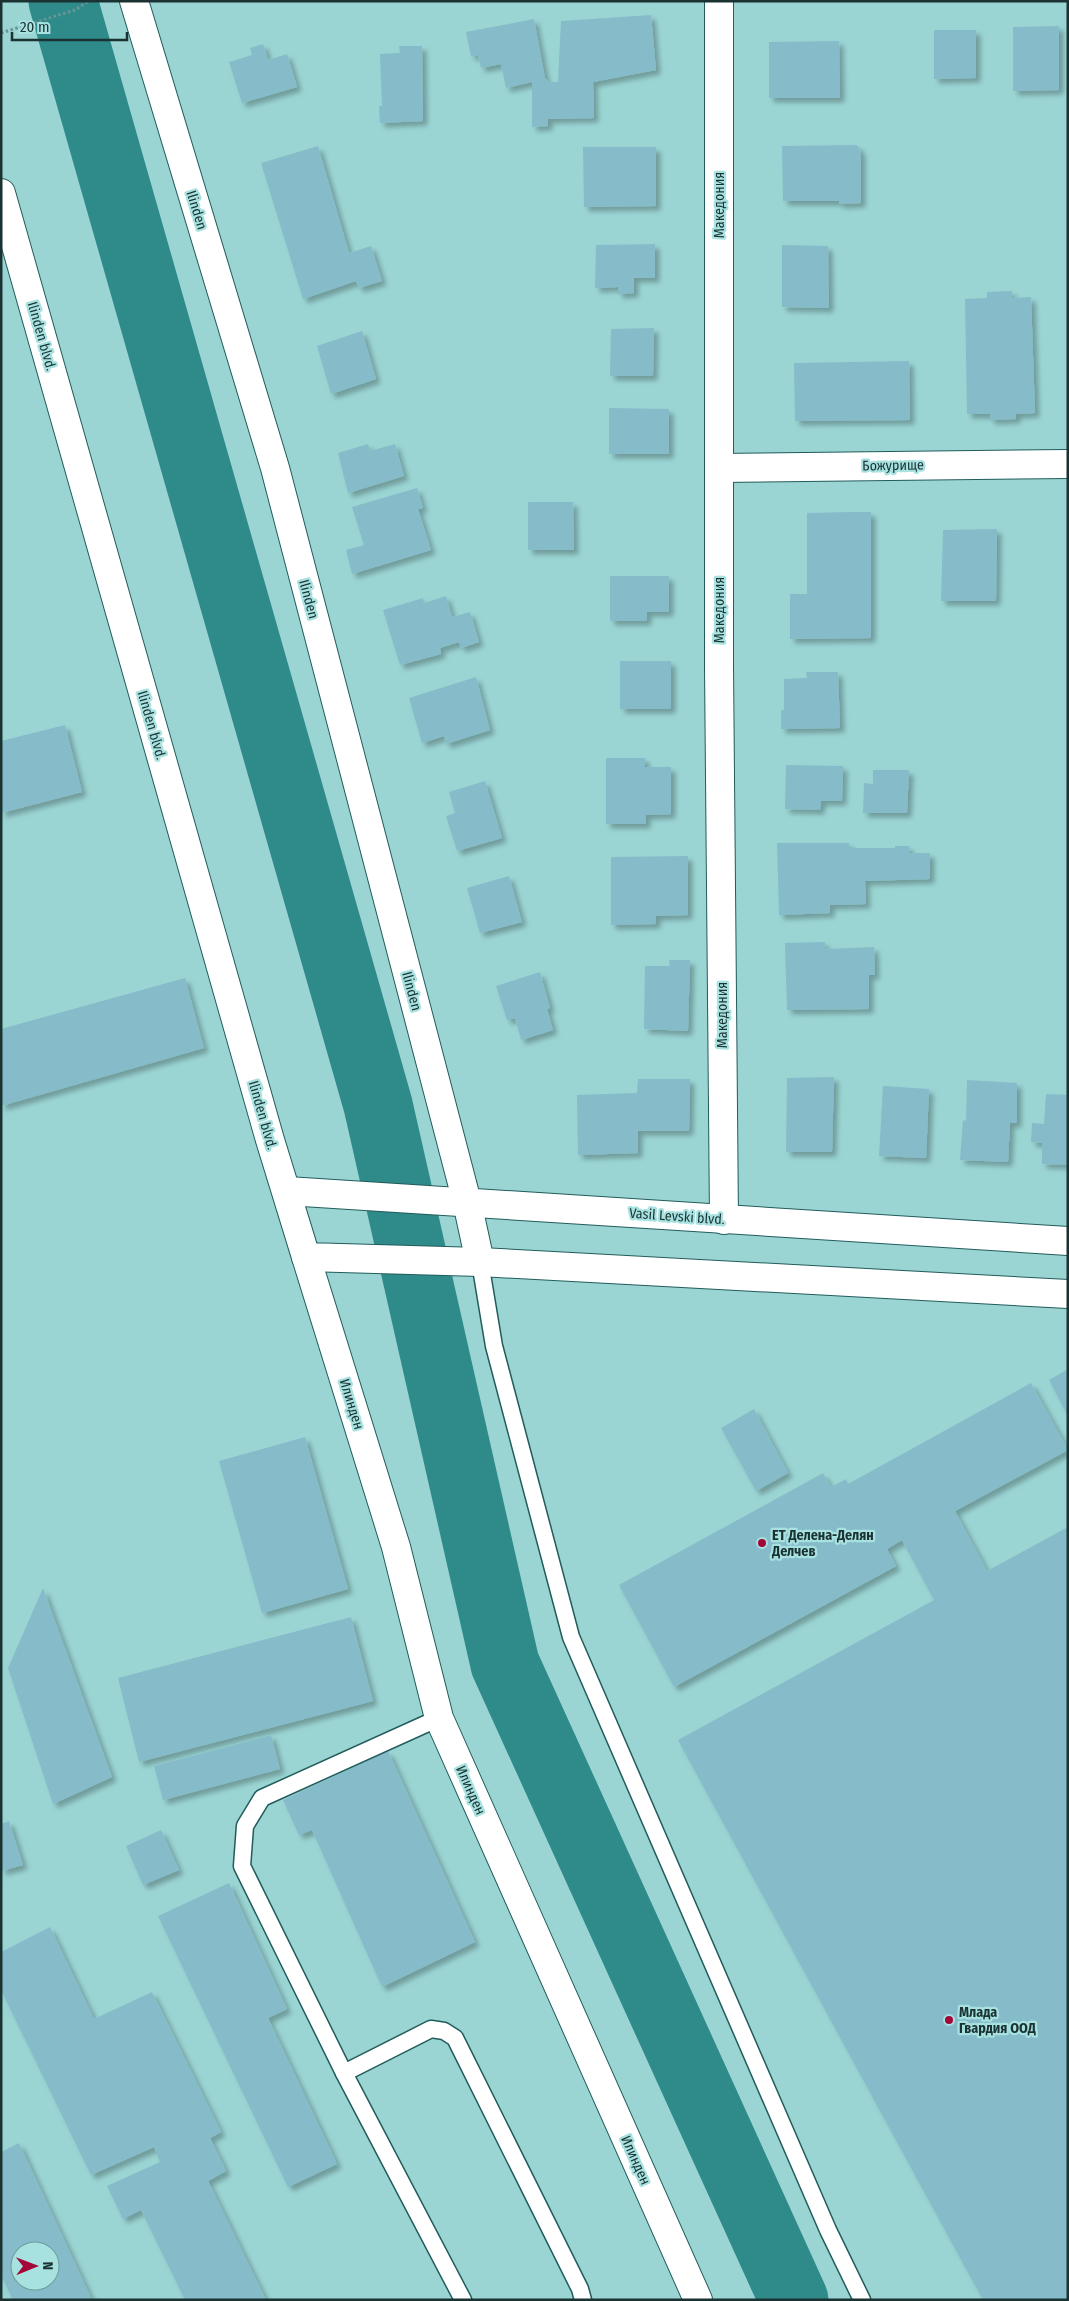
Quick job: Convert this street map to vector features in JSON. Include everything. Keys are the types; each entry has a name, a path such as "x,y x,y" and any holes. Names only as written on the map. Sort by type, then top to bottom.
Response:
{"main road":[{"name":"Ilinden","path":"134,1 275,468 467,1202"},
{"name":"Македония","path":"718,1 719,705 724,1220"},
{"name":"Ilinden blvd.","path":"1,193 270,1140 306,1257"},
{"name":"Божурище","path":"719,468 1068,464"},
{"name":"Vasil Levski blvd.","path":"287,1192 1068,1241"},
{"path":"467,1202 480,1262"},
{"path":"306,1257 480,1262 1068,1294"},
{"name":"Илинден","path":"306,1257 396,1547 439,1718 698,2300"}],"lane":[{"path":"480,1262 494,1346 571,1637 828,2230 862,2300"},
{"path":"439,1718 262,1798 245,1826 242,1866 344,2073 463,2300"},
{"path":"344,2073 431,2029 444,2031 455,2038 580,2289 583,2300"}],"path":[{"path":"1,33 45,17 75,10 89,1"}],"building":[{"path":"651,15 656,70 593,82 594,118 548,119 548,126 532,127 532,82 506,88 501,64 481,68 478,55 471,56 466,32 534,19 545,78 549,82 558,82 561,21"},
{"path":"1059,26 1059,90 1013,91 1013,27"},
{"path":"934,30 976,30 976,78 934,79"},
{"path":"839,41 840,98 769,98 769,42"},
{"path":"263,44 268,60 287,54 297,87 242,103 229,62 252,55 250,48"},
{"path":"399,46 422,46 423,121 380,123 379,106 382,106 380,54 400,53"},
{"path":"857,145 861,152 861,203 839,204 839,201 783,201 782,146"},
{"path":"318,146 349,253 371,246 382,281 359,288 356,281 303,299 261,163"},
{"path":"583,147 656,147 656,206 584,207"},
{"path":"655,244 655,278 634,278 634,293 618,294 618,287 595,288 596,245"},
{"path":"782,245 828,246 829,308 782,307"},
{"path":"1012,291 1012,298 1031,297 1035,413 1016,414 1016,419 990,420 990,414 967,414 965,299 987,298 987,292"},
{"path":"654,328 653,376 610,376 611,329"},
{"path":"362,331 376,379 331,394 317,346"},
{"path":"909,361 910,420 795,421 794,363"},
{"path":"609,408 669,409 669,454 609,454"},
{"path":"368,444 370,451 395,444 404,476 348,493 338,453"},
{"path":"417,488 423,508 418,509 431,550 352,574 346,550 364,545 352,507"},
{"path":"528,502 573,502 574,550 528,550"},
{"path":"871,512 871,638 790,639 790,594 807,594 807,513"},
{"path":"997,529 996,601 941,601 943,530"},
{"path":"610,576 669,576 669,612 647,612 647,621 610,621"},
{"path":"446,596 452,617 470,612 479,642 461,648 459,642 440,648 441,654 400,665 383,610 423,598 424,603"},
{"path":"620,661 671,661 671,709 620,709"},
{"path":"806,672 838,672 840,728 781,729 781,710 784,710 784,679 807,678"},
{"path":"476,677 490,730 446,744 444,736 422,743 409,698"},
{"path":"65,725 82,792 1,813 1,741"},
{"path":"606,758 645,758 645,767 671,767 671,814 646,815 646,824 606,824"},
{"path":"786,765 843,766 842,801 821,801 820,810 785,809"},
{"path":"873,770 909,770 907,813 863,813 864,783 873,784"},
{"path":"485,781 502,838 457,851 446,816 455,813 449,792"},
{"path":"777,843 849,843 849,848 895,848 895,846 909,846 909,853 930,853 930,879 865,881 866,904 830,905 830,913 779,915"},
{"path":"688,856 688,915 656,916 656,924 611,925 611,857"},
{"path":"509,876 522,922 480,933 467,888"},
{"path":"825,942 825,949 874,947 875,975 869,975 869,1009 787,1010 785,943"},
{"path":"669,960 690,960 688,1031 644,1029 645,966 670,966"},
{"path":"540,972 550,1008 547,1009 553,1030 521,1040 515,1018 507,1020 496,986"},
{"path":"185,978 204,1048 1,1106 1,1029"},
{"path":"834,1077 832,1152 786,1152 787,1078"},
{"path":"638,1079 690,1079 689,1131 638,1131 638,1153 578,1155 577,1095 637,1093"},
{"path":"967,1080 1017,1083 1017,1123 1010,1123 1008,1162 960,1160 963,1120 966,1121"},
{"path":"883,1086 929,1089 926,1158 879,1156"},
{"path":"1046,1094 1068,1095 1068,1165 1042,1164 1042,1143 1031,1142 1032,1123 1044,1124"},
{"path":"1068,1369 1068,1416 1049,1380"},
{"name":"Млада Гвардия ООД","path":"1031,1383 1068,1450 955,1511 987,1571 1068,1527 1068,2300 983,2300 678,1740 934,1600 902,1540 887,1549 896,1566 674,1687 619,1585 823,1473 831,1487 846,1479 848,1484"},
{"path":"754,1409 788,1473 756,1491 721,1428"},
{"path":"305,1437 348,1589 262,1613 219,1461"},
{"path":"43,1588 112,1777 53,1804 8,1668"},
{"path":"351,1617 373,1701 139,1762 118,1678"},
{"path":"271,1735 280,1769 163,1800 154,1766"},
{"path":"388,1751 475,1942 382,1987 312,1830 299,1835 283,1800"},
{"path":"9,1821 23,1865 1,1871 1,1824"},
{"path":"161,1830 179,1870 143,1885 126,1846"},
{"path":"229,1883 287,2009 268,2018 337,2164 288,2187 158,1916"},
{"path":"50,1927 94,2019 152,1992 221,2132 210,2138 226,2171 208,2181 266,2300 185,2300 141,2210 123,2219 107,2186 160,2162 154,2147 91,2175 1,1990 1,1952"},
{"path":"19,2143 92,2300 13,2300 1,2275 1,2152"}],"waterway":[{"path":"63,1 378,1105 505,1664 794,2300"}],"place":[{"name":"ЕТ Делена-Делян Делчев","path":"762,1543"},
{"name":"Млада Гвардия ООД","path":"949,2020"}]}
